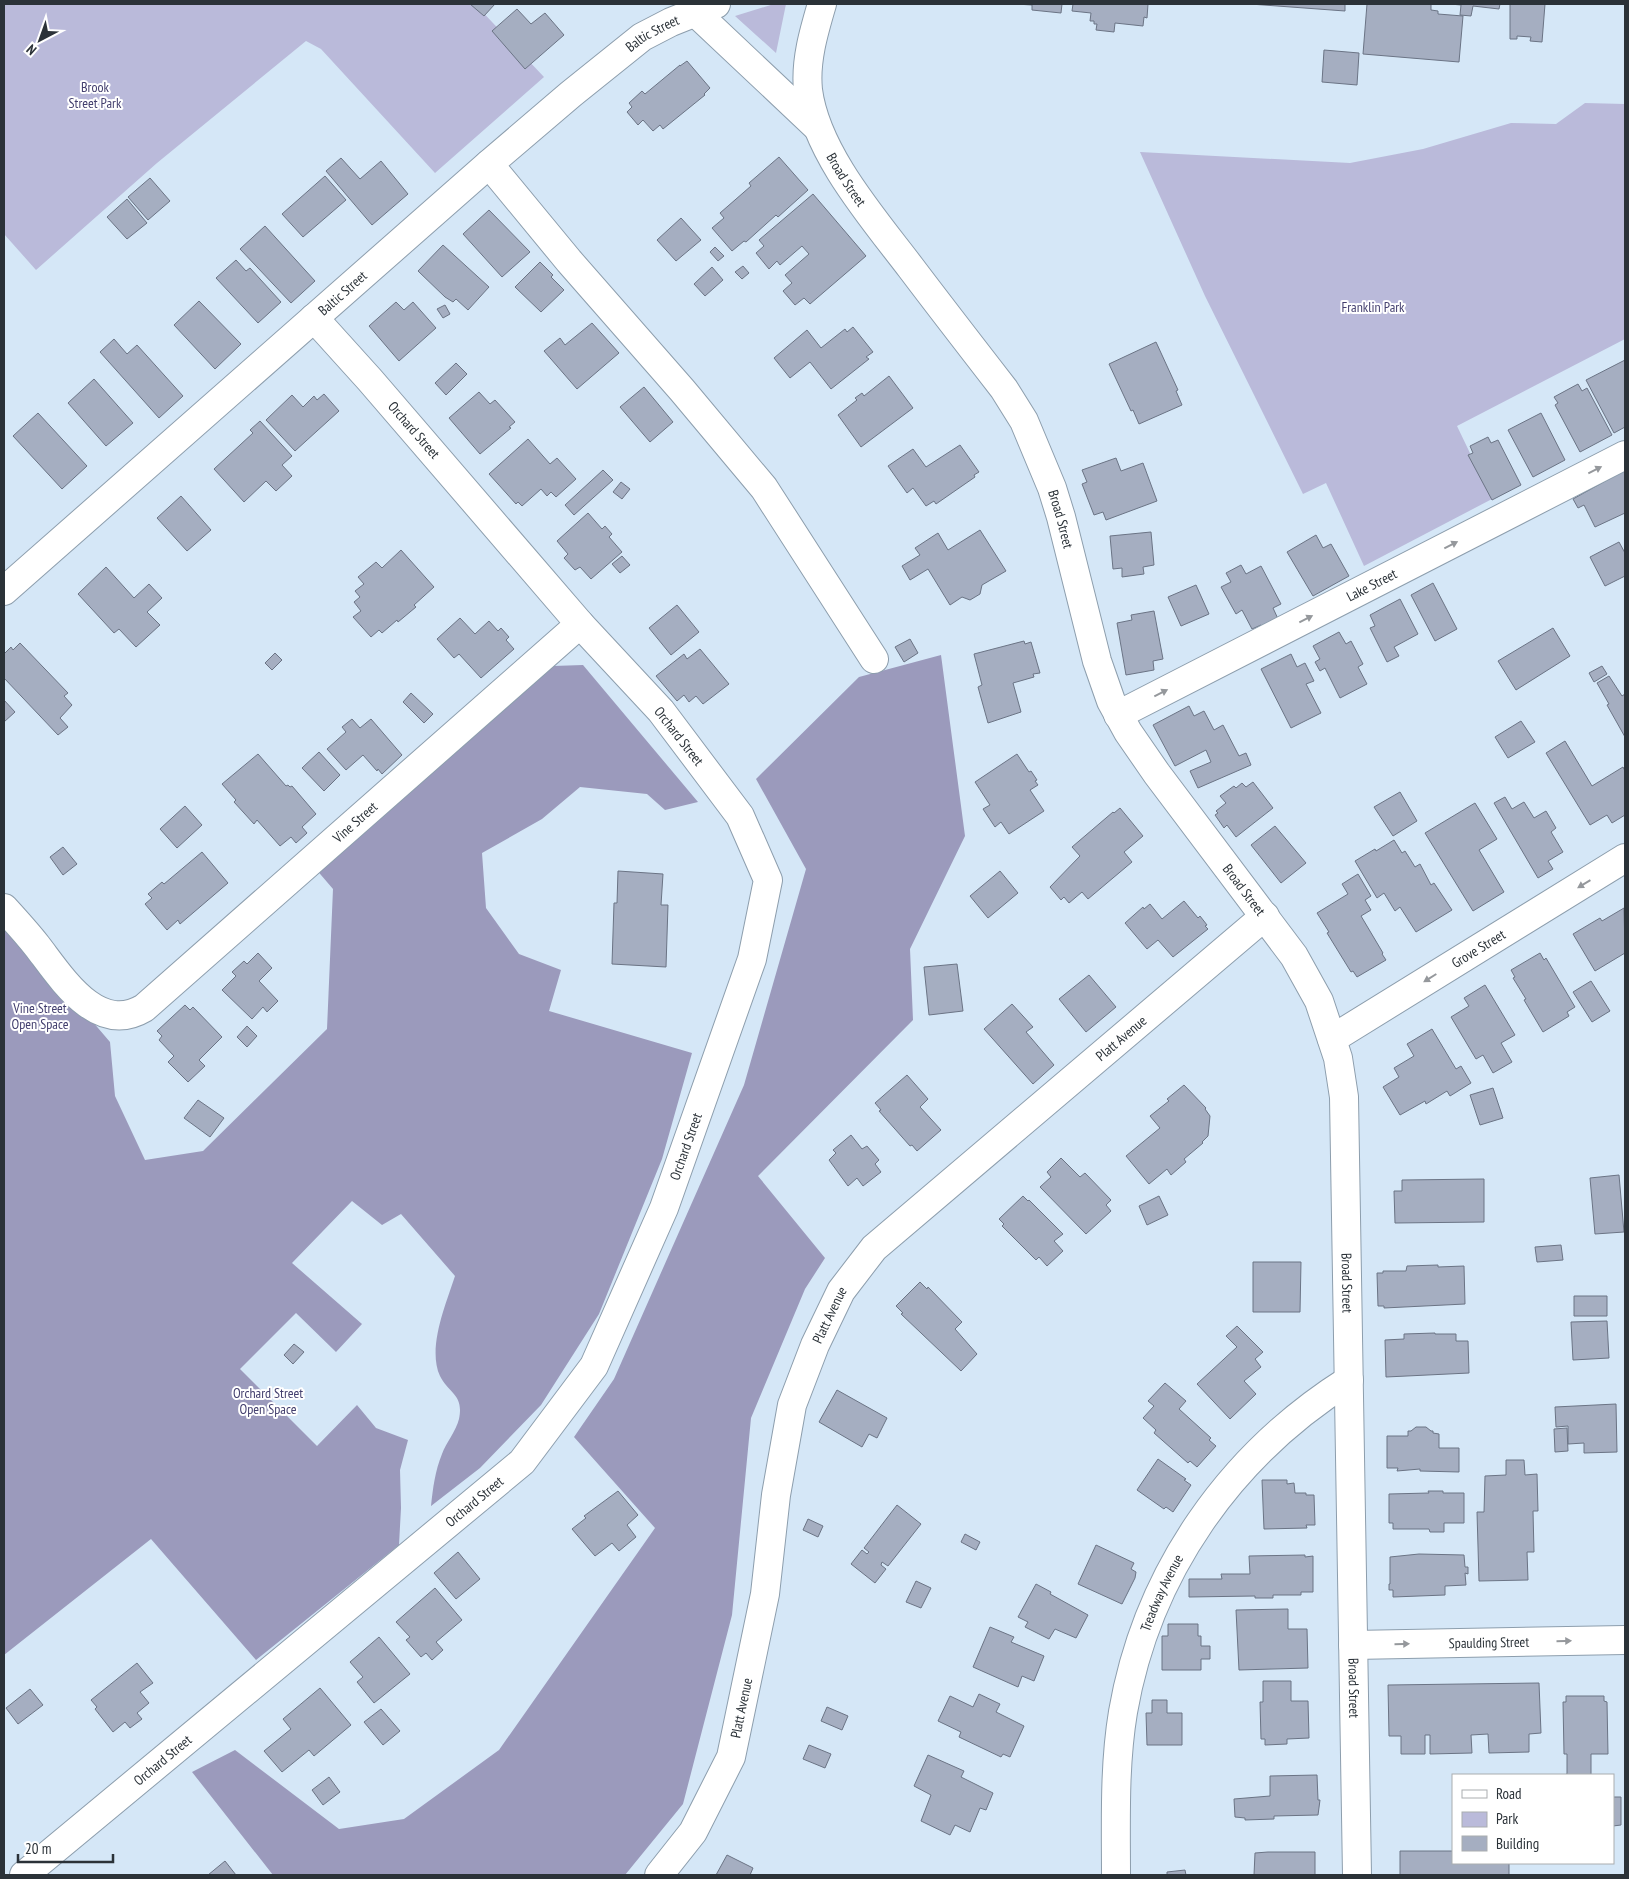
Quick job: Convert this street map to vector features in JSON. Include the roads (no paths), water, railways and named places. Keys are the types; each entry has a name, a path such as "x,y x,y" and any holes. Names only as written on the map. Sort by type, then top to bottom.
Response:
{"street":[{"name":"Broad Street","path":"822,4 807,66 808,92 816,126 824,144 849,184 1004,389 1024,421 1045,468 1059,510 1097,661 1118,715 1157,774 1294,956 1318,1001 1338,1058 1344,1097 1357,1875"},
{"name":"Baltic Street","path":"4,591 489,164 629,47 656,29 705,8 816,126"},
{"path":"489,164 569,261 682,390 764,488 874,659"},
{"name":"Orchard Street","path":"24,1875 522,1462 594,1366 664,1208 752,959 768,880 740,816 660,711 580,624 370,380 314,318"},
{"name":"Lake Street","path":"1118,715 1625,455"},
{"name":"Vine Street","path":"4,908 77,996 86,1004 98,1010 119,1015 127,1015 144,1008 580,624"},
{"name":"Grove Street","path":"1332,1039 1625,858"},
{"name":"Platt Avenue","path":"659,1875 693,1832 731,1757 765,1594 776,1495 792,1405 816,1345 841,1291 874,1248 1265,916"},
{"name":"Treadway Avenue","path":"1116,1875 1117,1797 1123,1715 1134,1666 1164,1585 1176,1560 1200,1521 1246,1465 1272,1439 1309,1407 1349,1380"},
{"name":"Spaulding Street","path":"1353,1644 1625,1640"}],"park label":[{"name":"Brook Street Park","path":"95,95"},
{"name":"Franklin Park","path":"1373,307"},
{"name":"Vine Street Open Space","path":"40,1016"},
{"name":"Orchard Street Open Space","path":"268,1402"}]}
